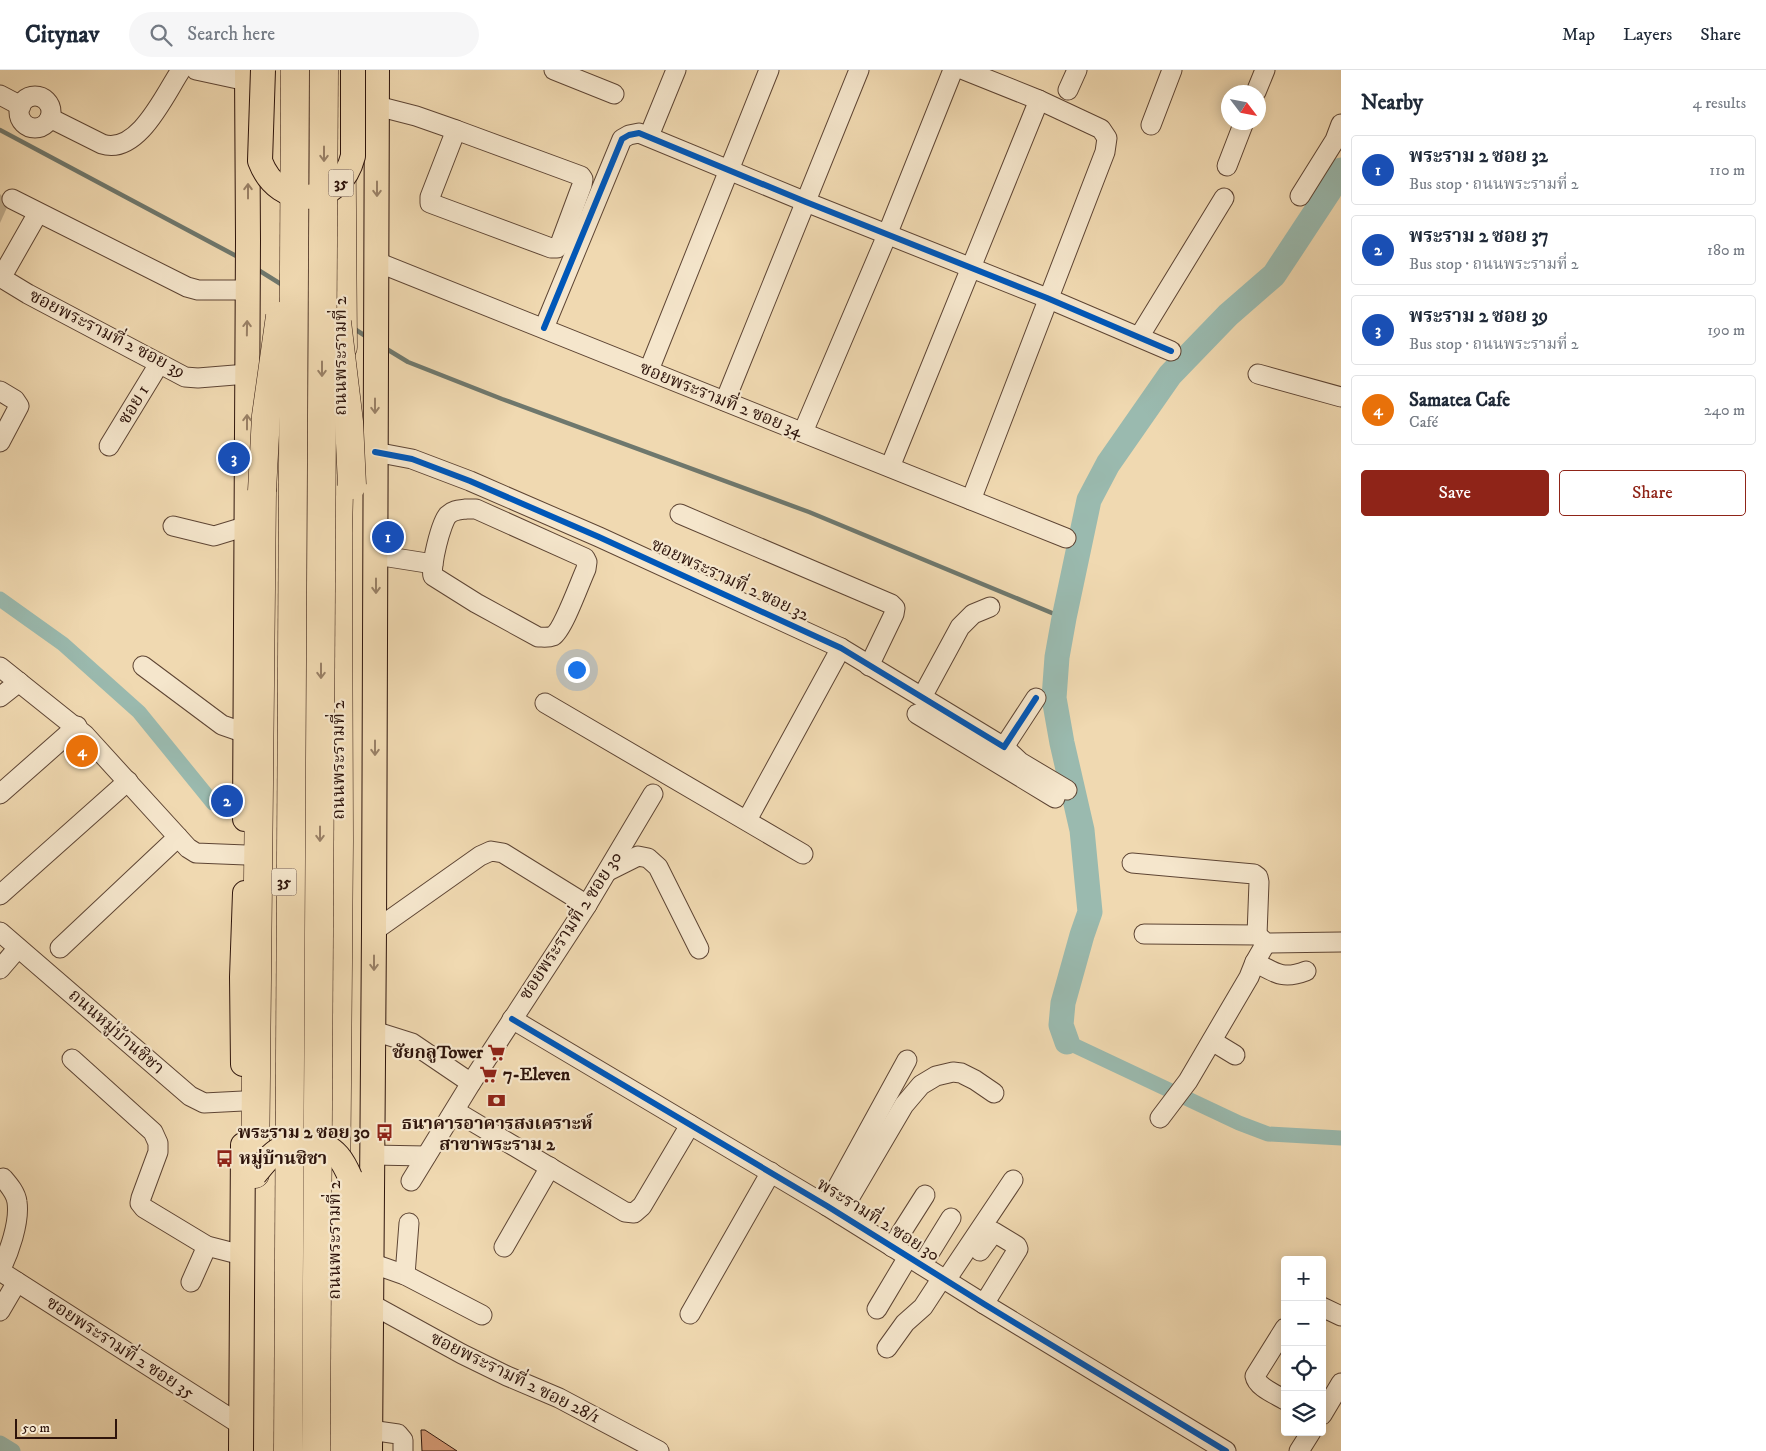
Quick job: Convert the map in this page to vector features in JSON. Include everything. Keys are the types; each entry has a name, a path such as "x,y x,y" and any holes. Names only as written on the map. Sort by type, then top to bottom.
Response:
{"highway":[{"name":"35","path":"280,1451 289,70"},
{"path":"288,1451 295,70"},
{"path":"316,1451 324,70"},
{"name":"ถนนพระรามที่ 2","path":"334,1451 339,851 338,533 343,350 341,70"},
{"path":"323,214 348,414 352,463 350,1177"},
{"path":"255,1174 263,456 269,391 294,215"}],"main road":[{"path":"247,75 260,161 264,171 272,182 281,189 297,196 308,197 329,192 346,174 351,165 353,156 353,70"},
{"name":"ถนนพระรามที่ 2","path":"370,1440 374,1031 376,70"},
{"name":"35","path":"241,1451 242,977 246,855 247,75"},
{"path":"255,1451 255,1174 265,1161 278,1150 291,1144 306,1142 321,1145 334,1152 343,1163 350,1177 350,1451"}],"street":[{"path":"0,95 21,106 20,114 29,126 39,128 50,118 109,147 117,146 126,142 140,131 160,106 181,70"},
{"path":"196,70 247,75"},
{"path":"554,70 614,94"},
{"path":"649,136 676,70"},
{"path":"649,370 769,70"},
{"path":"725,401 859,70"},
{"path":"803,432 887,235 953,70"},
{"path":"964,70 1039,100 1101,129 1107,138 1104,152 971,500"},
{"path":"1068,90 1077,70"},
{"path":"1151,125 1172,70"},
{"path":"1259,85 1265,70"},
{"path":"890,467 1039,100"},
{"path":"377,106 416,116 456,130 581,176 583,179 582,185 557,248 551,248 430,203 430,197 456,130"},
{"path":"1300,196 1335,140 1341,124"},
{"path":"1227,166 1241,130"},
{"path":"544,328 622,139 629,134 639,133 1171,350"},
{"path":"12,198 38,213 193,289 248,286"},
{"path":"1139,337 1224,198"},
{"path":"0,278 38,213"},
{"name":"ซอยพระรามที่ 2 ซอย 34","path":"377,262 1066,538"},
{"name":"ซอยพระรามที่ 2 ซอย 39","path":"0,278 185,377 198,378 247,374"},
{"name":"ซอย 1","path":"108,446 159,364"},
{"path":"1258,374 1341,397"},
{"path":"0,391 15,400 19,406 0,442"},
{"name":"ซอยพระรามที่ 2 ซอย 32","path":"375,452 412,459 470,481 599,537 841,648 869,666 920,706 1061,794 1004,747 982,743"},
{"path":"466,509 476,509 585,558 587,562 586,569 561,625 554,635 548,638 538,637 476,604 435,578 432,574 433,564 445,519 453,511 466,509"},
{"path":"680,514 891,604 895,608 894,614 869,666"},
{"path":"173,526 214,536 247,526"},
{"path":"376,554 433,564"},
{"path":"920,706 960,627 973,614 990,607"},
{"path":"747,820 841,648"},
{"path":"143,666 222,725 245,733"},
{"path":"0,667 77,726 178,837 196,853 246,855"},
{"path":"0,697 19,682"},
{"path":"1004,747 1036,698"},
{"path":"545,703 803,854"},
{"path":"0,794 77,726"},
{"path":"0,895 128,781"},
{"name":"ซอยพระรามที่ 2 ซอย 30","path":"411,1182 471,1083 587,905 653,794"},
{"path":"60,948 178,837"},
{"path":"374,932 491,850 503,854 587,905"},
{"path":"608,871 638,856 648,858 658,867 699,949"},
{"path":"1132,863 1254,874 1258,877 1259,882 1261,939 1249,977 1188,1081 1160,1118"},
{"name":"ถนนหมู่บ้านชิชา","path":"0,932 190,1096 204,1103 243,1101"},
{"path":"1144,934 1341,942"},
{"path":"0,969 18,948"},
{"path":"1255,962 1274,973 1284,976 1294,976 1306,971"},
{"name":"พระรามที่ 2 ซอย 30","path":"512,1019 834,1210 984,1304 1226,1451"},
{"path":"374,1031 412,1043 471,1083"},
{"path":"1212,1041 1235,1055"},
{"path":"72,1059 153,1132 158,1143 158,1152 140,1198 140,1203 144,1208 207,1246 242,1255"},
{"path":"834,1210 907,1060"},
{"path":"834,1210 904,1105 921,1085 936,1076 952,1072 961,1073 994,1093"},
{"path":"455,1110 625,1212 634,1213 642,1206 690,1125"},
{"path":"372,1155 426,1156"},
{"path":"504,1247 550,1167"},
{"path":"690,1314 771,1172"},
{"path":"0,1271 9,1252 15,1230 17,1202 14,1192 3,1178"},
{"path":"887,1348 905,1323 922,1307 944,1279 1012,1180"},
{"path":"877,1309 908,1256 925,1195"},
{"path":"908,1256 951,1218"},
{"path":"405,1274 409,1223"},
{"path":"980,1251 994,1232 1017,1246 1018,1249 984,1304"},
{"path":"191,1282 207,1246"},
{"path":"371,1263 405,1274 482,1315"},
{"name":"ซอยพระรามที่ 2 ซอย 35","path":"0,1271 241,1425"},
{"path":"0,1311 17,1282"},
{"name":"ซอยพระรามที่ 2 ซอย 28/1","path":"371,1304 462,1354 559,1398 649,1448"},
{"path":"1326,1309 1341,1316"},
{"path":"1281,1334 1255,1376 1261,1385 1281,1398"},
{"path":"1326,1407 1341,1383"},
{"path":"370,1440 398,1434 403,1440 403,1451"},
{"path":"1299,1451 1308,1436"}],"building":[{"path":"421,1430 425,1430 457,1451 422,1451"}],"waterway":[{"path":"0,130 240,258"},
{"path":"1067,1042 1061,1025 1063,1003 1090,912 1082,830 1062,743 1054,698 1057,657 1089,500 1108,464 1170,375 1228,315 1274,275 1341,170"},
{"path":"255,268 284,286"},
{"path":"353,328 367,337"},
{"path":"385,348 408,362 502,399 809,512 1064,618"},
{"path":"0,599 63,644 139,712 213,803"},
{"path":"1067,1042 1239,1123 1268,1134 1341,1138"},
{"path":"0,1443 13,1451"}],"cycle path":[{"path":"544,328 622,139 639,133 1047,298 1171,351"},
{"path":"375,452 412,459 470,481 599,537 841,648 1004,747 1036,698"},
{"path":"512,1019 827,1206 1226,1451"}],"place":[{"name":"พระราม 2 ซอย 39","path":"234,458"},
{"name":"พระราม 2 ซอย 32","path":"388,537"},
{"name":"Samatea Cafe","path":"82,751"},
{"name":"พระราม 2 ซอย 37","path":"227,801"},
{"name":"ชัยกลูTower","path":"497,1053"},
{"name":"7-Eleven","path":"489,1075"},
{"name":"ธนาคารอาคารสงเคราะห์ สาขาพระราม 2","path":"497,1101"},
{"name":"พระราม 2 ซอย 30","path":"384,1133"},
{"name":"หมู่บ้านชิชา","path":"225,1159"}]}
